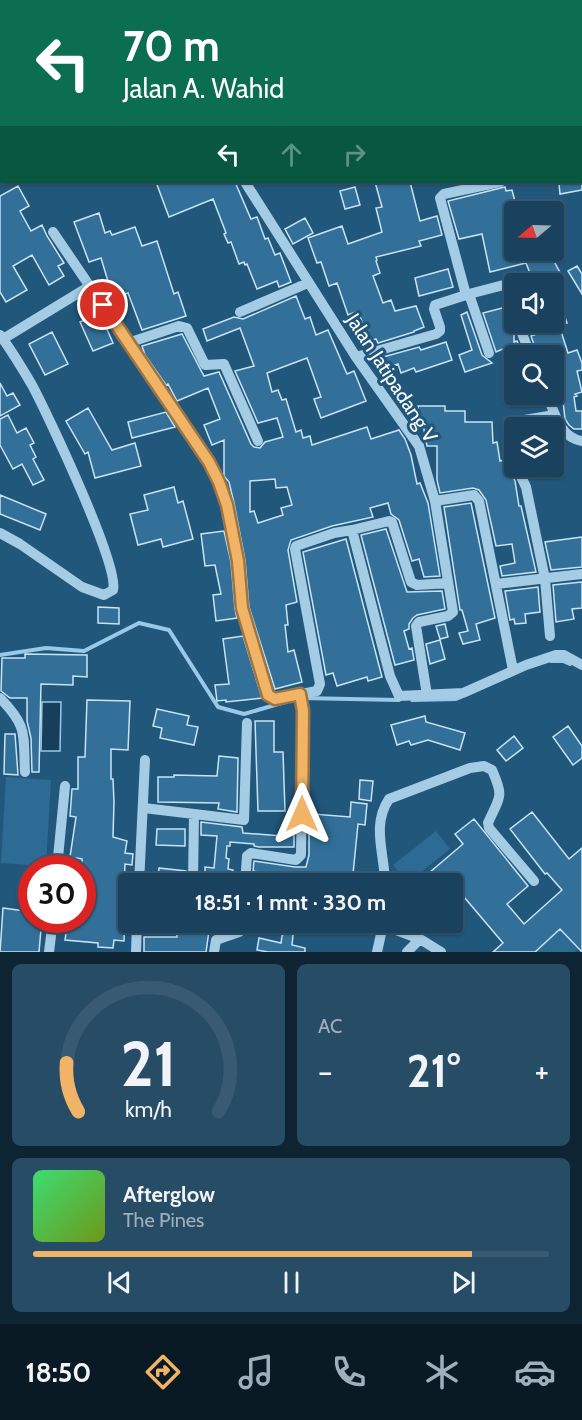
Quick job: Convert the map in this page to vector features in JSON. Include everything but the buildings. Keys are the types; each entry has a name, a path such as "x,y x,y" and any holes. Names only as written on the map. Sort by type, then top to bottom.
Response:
{"street":[{"name":"Jalan Jatipadang V","path":"246,183 356,357 419,446 435,501 453,612 452,615 419,622 416,626 427,695"},
{"path":"489,353 468,294 440,198 444,194 495,183"},
{"path":"52,232 209,462 219,482 232,530 242,608 268,695 275,699 301,695 318,691 320,684 296,546 334,533 389,521 392,522 411,582 417,585 448,583"},
{"path":"240,312 308,283"},
{"path":"356,357 436,334 440,330 434,306 437,303 504,285"},
{"path":"0,533 20,544 82,587 104,596 114,590 115,584 106,553 64,452 33,387 2,337 90,286"},
{"path":"128,343 179,326 187,328 206,365 224,364 258,441"},
{"path":"551,405 566,434 582,441"},
{"path":"542,417 554,415"},
{"path":"521,477 526,487 545,579 550,636"},
{"path":"435,501 474,495 477,498 513,670"},
{"path":"352,530 390,676 397,693 402,697 463,693 513,670 556,655 564,655 582,665"},
{"path":"496,584 582,574"},
{"path":"246,873 247,856 250,853 296,860 302,855 303,711 301,695"},
{"path":"0,698 15,713 23,729 24,772"},
{"path":"144,808 242,821 245,819 247,723"},
{"path":"140,873 145,760"},
{"path":"384,873 379,826 380,814 389,799 470,768 484,766 492,770 501,792 495,810 489,819 489,828 534,881"},
{"path":"58,855 65,786"},
{"path":"193,873 194,815"},
{"path":"50,952 52,933"},
{"path":"136,952 137,933"},
{"path":"214,952 216,940 222,936 237,933"},
{"path":"377,952 381,933"},
{"path":"405,933 441,952"},
{"path":"407,952 420,939"}],"shaded area":[{"path":"42,702 61,702 60,751 41,751"},
{"path":"6,777 51,780 47,855 18,855 18,864 1,863"},
{"path":"436,831 450,849 420,873 399,873 393,865"},
{"path":"560,929 578,949 575,952 535,952"}],"waterway":[{"path":"0,655 46,648 84,651 139,623 169,630 218,707 244,714 285,702"},
{"path":"551,661 563,661 570,664"},
{"path":"412,700 461,697"},
{"path":"301,698 399,700"}],"route":[{"path":"103,305 209,462 219,482 227,505 238,561 242,608 268,695 275,699 300,694 303,711 302,814"}]}
